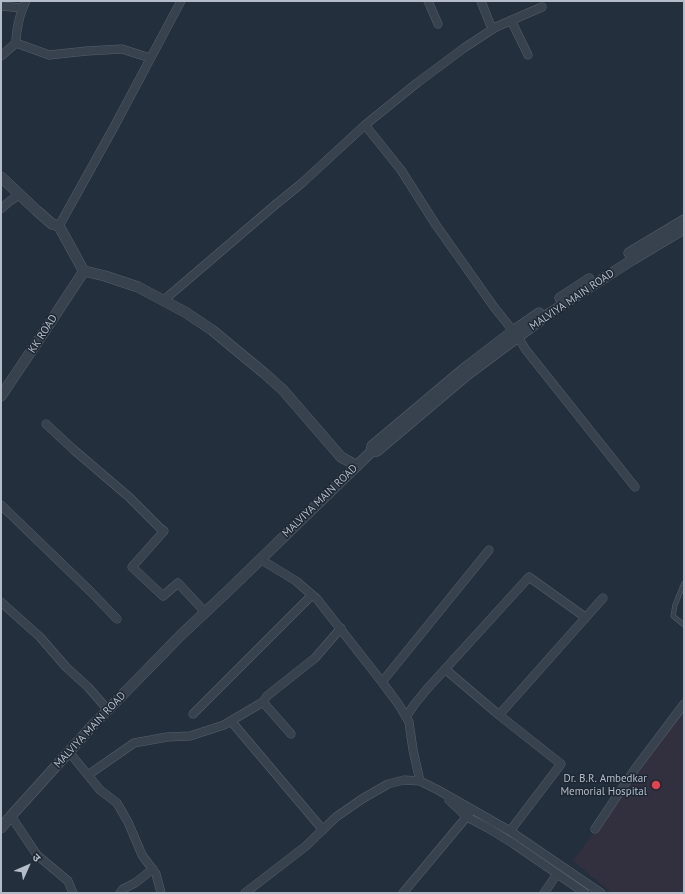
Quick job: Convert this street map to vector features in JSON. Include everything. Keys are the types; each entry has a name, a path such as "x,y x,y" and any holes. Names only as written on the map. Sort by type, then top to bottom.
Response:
{"street":[{"path":"59,226 104,146 181,1"},
{"path":"428,1 438,24"},
{"path":"481,1 490,24"},
{"path":"1,6 24,4 16,36 16,43 1,56"},
{"path":"164,300 275,205 302,184 365,125 416,83 496,27 542,7"},
{"path":"511,20 528,55"},
{"path":"16,43 49,55 122,49 150,58"},
{"path":"365,125 400,170 436,225 526,350 635,487"},
{"path":"1,177 52,224 59,226 84,271 138,287 185,312 212,330 283,390 341,457 356,466"},
{"path":"1,209 19,194"},
{"path":"630,257 684,220"},
{"path":"630,257 684,229"},
{"name":"MALVIYA MAIN ROAD","path":"1,828 108,710 181,635 371,452 372,446 417,413 466,367 515,334 572,290 630,257"},
{"name":"KK ROAD","path":"1,396 84,271"},
{"path":"46,424 129,497 164,531 132,567 162,596 178,583 205,612"},
{"path":"1,505 117,619"},
{"path":"382,682 489,550"},
{"path":"260,559 296,581 317,599 341,628 399,705 409,722 413,750 420,780"},
{"path":"406,716 418,699 529,577 585,617"},
{"path":"193,714 312,595"},
{"path":"499,715 603,598"},
{"path":"1,602 40,637 66,667 88,687 108,710"},
{"path":"88,775 134,743 168,737 190,736 224,725 231,721 263,702 267,696 315,658 341,628"},
{"path":"445,669 499,715 561,764 510,831"},
{"path":"263,702 291,734"},
{"path":"595,829 635,769 684,704"},
{"path":"231,721 323,830"},
{"path":"69,752 100,790 117,803 128,822 142,855 156,874 161,893"},
{"path":"245,893 306,846 336,817 362,799 388,784 404,780 420,780 510,831 601,893"},
{"path":"438,790 467,817 514,844 585,893"},
{"path":"403,893 473,810"},
{"path":"11,816 37,855 68,881 73,893"},
{"path":"120,893 153,869"},
{"path":"544,893 557,874"}],"lane":[{"path":"684,583 675,605 673,616 684,625"}],"shaded area":[{"name":"Dr. B.R. Ambedkar Memorial Hospital","path":"684,710 684,893 612,893 573,861"}],"place":[{"name":"Dr. B.R. Ambedkar Memorial Hospital","path":"656,785"}]}
